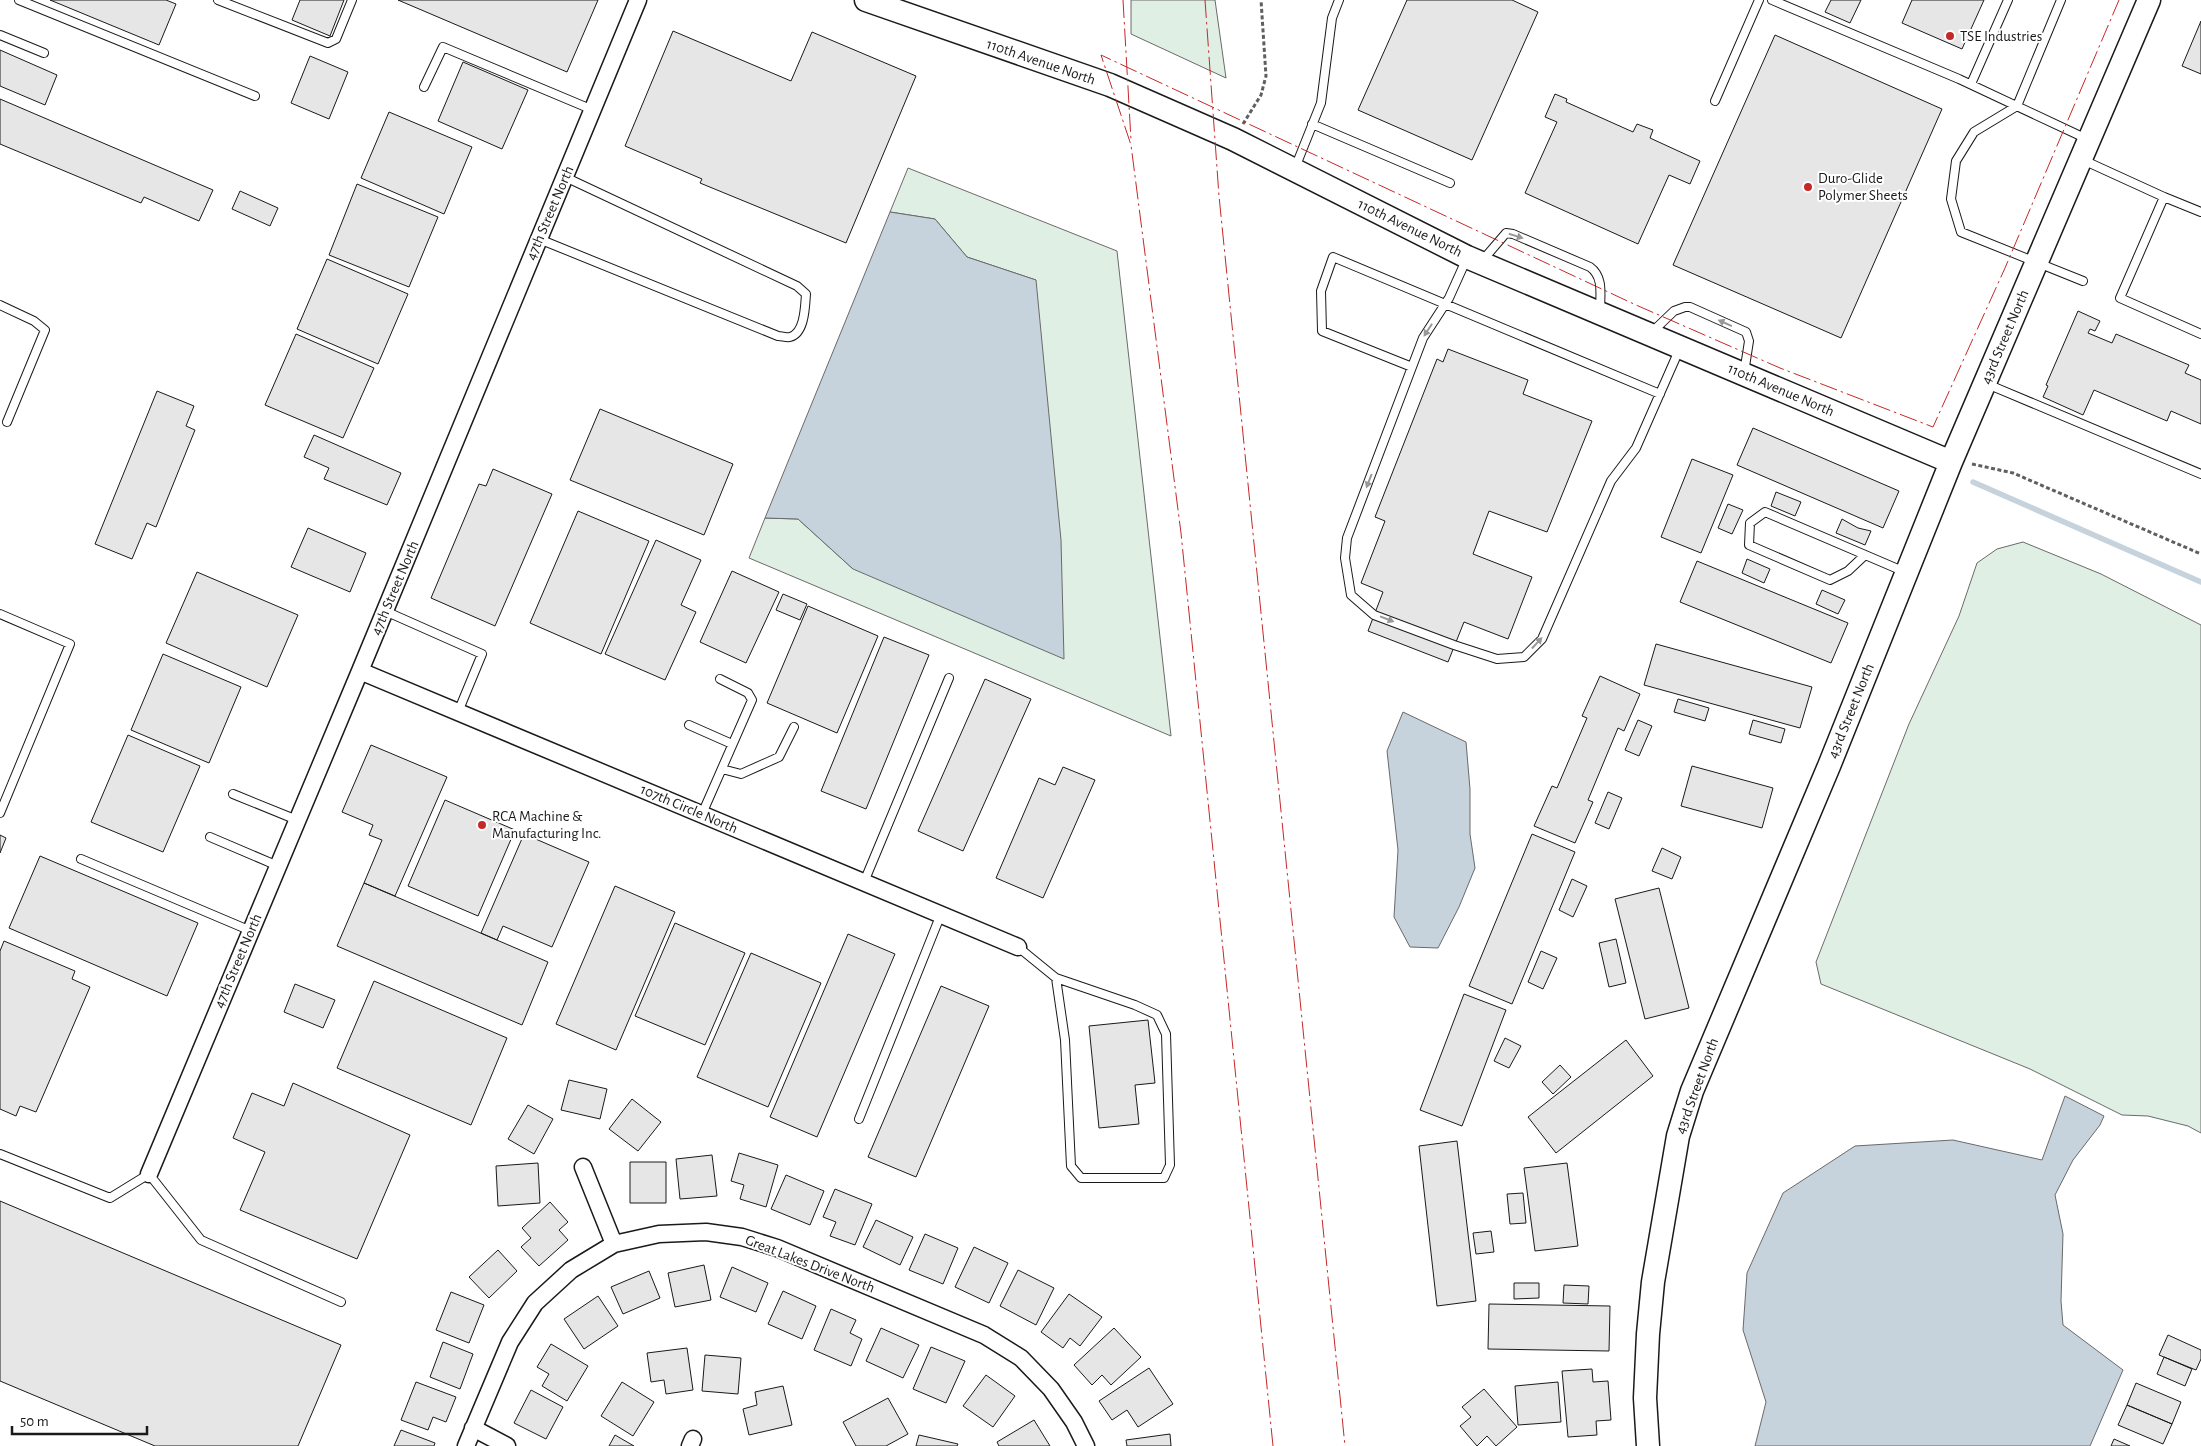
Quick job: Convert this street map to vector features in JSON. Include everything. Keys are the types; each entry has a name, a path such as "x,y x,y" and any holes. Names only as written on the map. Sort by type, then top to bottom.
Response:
{"street":[{"name":"47th Street North","path":"149,1174 638,0"},
{"name":"110th Avenue North","path":"866,0 1015,54 1110,85 1233,139 1474,259 1952,462"},
{"name":"43rd Street North","path":"1648,1446 1645,1398 1653,1282 1678,1136 1692,1091 1760,931 1985,383 2149,0"},
{"name":"107th Circle North","path":"360,671 1018,946"},
{"path":"583,1166 614,1244"},
{"name":"Great Lakes Drive North","path":"466,1446 510,1342 535,1302 571,1270 614,1244 659,1234 706,1232 742,1237 777,1248 984,1335 1020,1358 1051,1389 1074,1422 1086,1446"},
{"path":"473,1428 506,1446"}],"lane":[{"path":"19,0 255,96"},
{"path":"218,0 328,43 336,39 352,0"},
{"path":"1294,170 1320,103 1332,18 1339,0"},
{"path":"1715,101 1759,0"},
{"path":"1772,0 1971,84 2017,106 2085,150 2164,197 2201,212"},
{"path":"1971,84 2008,0"},
{"path":"2061,0 2017,106 1974,132 1956,161 1952,199 1961,232 2037,261 2082,281"},
{"path":"0,35 44,53"},
{"path":"424,87 443,47 593,110"},
{"path":"1312,124 1450,183"},
{"path":"539,239 778,336 789,338 797,333 802,322 806,294 797,286 565,177"},
{"path":"2164,197 2120,298 2201,334"},
{"path":"1600,313 1600,282 1597,272 1590,267 1513,234 1506,233 1474,259 1423,338 1347,538 1345,558 1352,595 1374,615 1454,645 1497,658 1524,657 1542,639 1611,481 1636,448 1680,348"},
{"path":"1412,367 1322,331 1321,291 1333,257 1660,394"},
{"path":"0,305 34,321 45,330 8,422"},
{"path":"1650,335 1674,311 1690,307 1746,332 1749,341 1744,375"},
{"path":"1985,383 2201,474"},
{"path":"1865,555 1848,572 1830,580 1749,545 1750,523 1765,512 1907,573"},
{"path":"385,611 482,654 458,712"},
{"path":"0,614 70,644 0,813"},
{"path":"864,882 949,678"},
{"path":"702,814 752,700 748,693 720,679"},
{"path":"689,725 732,744"},
{"path":"722,769 741,774 779,758 794,728"},
{"path":"233,794 298,820"},
{"path":"210,837 278,866"},
{"path":"81,859 251,931"},
{"path":"859,1119 941,914"},
{"path":"1018,946 1056,978 1135,1004 1156,1016 1166,1034 1170,1165 1164,1178 1081,1178 1071,1166 1065,1040 1056,978"},
{"path":"0,1154 110,1198 149,1174 200,1240 341,1302"}],"path":[{"path":"1233,139 1261,95 1266,76 1260,0"},
{"path":"1952,462 1986,466 2014,473 2201,554"}],"green space":[{"path":"1131,0 1215,0 1226,78 1131,34"},
{"path":"908,168 1117,251 1171,736 749,558 765,518 798,519 853,569 1036,280 967,257 935,219 890,212"},
{"path":"2023,542 2101,574 2201,625 2201,1133 2188,1126 2148,1116 2122,1115 2030,1069 1821,984 1816,962 1909,724 1959,616 1977,563 1997,549"}],"shaded area":[{"path":"890,212 935,219 967,257 1036,280 1061,540 1064,659 853,569 798,519 765,518"},
{"path":"1403,712 1466,742 1470,789 1470,834 1475,868 1459,907 1438,948 1410,947 1394,917 1398,850 1387,751"},
{"path":"2065,1096 2104,1116 2100,1125 2073,1160 2055,1195 2063,1234 2061,1301 2063,1325 2123,1370 2090,1446 1755,1446 1766,1402 1743,1330 1747,1273 1783,1193 1855,1146 1953,1140 2042,1160"}],"building":[{"path":"50,0 166,0 176,4 159,45"},
{"path":"300,0 344,0 330,36 292,20"},
{"path":"398,0 598,0 567,72"},
{"path":"1407,0 1512,0 1538,12 1472,160 1358,110"},
{"path":"1831,0 1861,0 1850,23 1825,12"},
{"name":"TSE Industries","path":"1912,0 1984,0 1962,49 1902,23"},
{"path":"2201,21 2201,74 2182,66"},
{"path":"673,31 791,81 812,32 916,76 846,243 700,183 702,179 625,146"},
{"name":"Duro-Glide Polymer Sheets","path":"1775,35 1942,109 1841,338 1673,265"},
{"path":"0,50 57,75 45,105 0,86"},
{"path":"310,56 348,72 329,119 291,103"},
{"path":"463,62 528,90 502,149 438,121"},
{"path":"1555,94 1567,99 1566,102 1633,132 1637,124 1653,130 1650,138 1700,161 1690,184 1669,175 1638,244 1525,193 1557,122 1545,117"},
{"path":"0,99 213,190 199,221 144,197 141,203 0,144"},
{"path":"389,112 472,147 444,214 361,178"},
{"path":"357,184 438,217 409,287 329,255"},
{"path":"240,191 278,208 270,226 232,209"},
{"path":"327,259 408,294 378,364 297,329"},
{"path":"2078,311 2100,321 2095,331 2090,329 2088,333 2112,343 2116,334 2189,365 2185,373 2201,380 2201,424 2171,411 2167,421 2094,390 2083,415 2043,397 2048,386 2046,385"},
{"path":"296,334 374,368 343,438 265,405"},
{"path":"1448,349 1528,380 1523,394 1592,421 1547,532 1489,511 1473,554 1532,577 1508,639 1464,622 1448,662 1368,631 1383,592 1361,583 1385,521 1375,517 1437,359 1443,362"},
{"path":"157,391 194,406 186,426 195,430 156,527 147,523 132,559 95,544"},
{"path":"600,409 733,464 704,535 570,480"},
{"path":"1753,428 1899,491 1883,528 1737,465"},
{"path":"314,435 401,473 387,505 324,479 329,468 304,457"},
{"path":"1692,459 1733,475 1701,553 1661,537"},
{"path":"493,469 552,494 495,626 431,598 479,484 486,486"},
{"path":"1776,492 1801,502 1795,516 1771,506"},
{"path":"1728,504 1743,510 1732,534 1718,528"},
{"path":"578,511 649,541 601,654 530,623"},
{"path":"1842,519 1858,528 1871,531 1865,545 1836,533"},
{"path":"308,528 366,553 350,592 291,567"},
{"path":"656,540 701,560 681,605 696,612 665,680 605,654"},
{"path":"1747,559 1770,569 1764,583 1742,573"},
{"path":"1697,561 1848,623 1831,663 1680,602"},
{"path":"732,571 779,592 746,663 700,642"},
{"path":"197,572 298,615 267,687 166,643"},
{"path":"1822,590 1845,600 1838,614 1816,604"},
{"path":"783,594 807,604 800,620 776,610"},
{"path":"808,606 878,636 837,733 767,703"},
{"path":"884,637 929,655 866,809 821,791"},
{"path":"1656,644 1812,687 1800,728 1644,685"},
{"path":"163,654 241,687 209,763 131,730"},
{"path":"1600,676 1640,694 1624,731 1618,728 1588,800 1593,802 1575,843 1534,826 1552,786 1557,788 1587,718 1582,716"},
{"path":"985,679 1031,699 963,851 918,831"},
{"path":"1678,699 1709,708 1705,721 1674,712"},
{"path":"1638,720 1652,726 1639,756 1625,750"},
{"path":"1753,720 1785,729 1781,743 1749,734"},
{"path":"128,735 200,766 163,852 91,822"},
{"path":"371,745 447,777 395,896 364,883 382,840 369,835 373,825 342,812"},
{"path":"1692,766 1773,788 1762,828 1681,806"},
{"path":"1063,767 1095,780 1043,898 996,878 1039,778 1055,785"},
{"path":"1608,792 1622,798 1609,829 1595,823"},
{"path":"445,800 515,830 478,916 408,886"},
{"path":"524,834 589,862 552,947 503,926 497,940 481,933"},
{"path":"1532,834 1575,852 1512,1004 1469,986"},
{"path":"0,835 6,838 0,853"},
{"path":"1662,848 1681,857 1672,879 1652,871"},
{"path":"40,856 198,923 167,996 9,928"},
{"path":"1572,879 1587,886 1573,917 1559,910"},
{"path":"364,883 548,962 522,1025 337,946"},
{"path":"615,886 675,912 616,1050 556,1024"},
{"path":"1659,888 1689,1008 1645,1019 1615,899"},
{"path":"675,923 745,953 705,1045 635,1016"},
{"path":"848,934 895,954 817,1137 770,1117"},
{"path":"1616,939 1626,983 1609,987 1599,943"},
{"path":"4,941 75,971 72,979 90,987 36,1112 20,1106 16,1116 0,1109 0,951"},
{"path":"1541,951 1557,958 1543,989 1528,982"},
{"path":"751,953 821,983 768,1107 697,1077"},
{"path":"374,981 507,1038 471,1125 337,1068"},
{"path":"295,984 335,1000 323,1028 284,1012"},
{"path":"941,986 989,1006 916,1177 868,1157"},
{"path":"1464,994 1506,1010 1462,1126 1420,1110"},
{"path":"1148,1020 1155,1083 1135,1085 1139,1124 1099,1128 1089,1026"},
{"path":"1505,1038 1521,1046 1509,1068 1494,1061"},
{"path":"1626,1040 1653,1076 1556,1153 1528,1117"},
{"path":"1560,1065 1571,1077 1553,1094 1542,1082"},
{"path":"569,1080 607,1089 600,1119 561,1110"},
{"path":"293,1083 410,1135 357,1259 240,1210 265,1152 233,1138 252,1093 284,1106"},
{"path":"632,1099 661,1122 638,1151 609,1129"},
{"path":"528,1105 553,1119 534,1154 508,1139"},
{"path":"1457,1141 1476,1301 1437,1306 1419,1146"},
{"path":"739,1153 778,1165 766,1207 740,1199 744,1185 731,1181"},
{"path":"712,1155 717,1196 680,1199 676,1159"},
{"path":"630,1162 666,1162 666,1203 630,1203"},
{"path":"538,1163 540,1203 498,1206 496,1166"},
{"path":"1567,1163 1578,1246 1535,1251 1524,1168"},
{"path":"786,1175 824,1191 810,1225 771,1209"},
{"path":"835,1189 872,1204 855,1245 830,1236 836,1222 823,1217"},
{"path":"1523,1193 1526,1223 1510,1224 1507,1194"},
{"path":"0,1201 341,1345 298,1446 155,1446 0,1381"},
{"path":"550,1202 568,1222 559,1230 568,1240 539,1266 521,1247 531,1238 522,1228"},
{"path":"876,1220 913,1237 900,1265 863,1247"},
{"path":"1491,1231 1494,1252 1476,1254 1473,1233"},
{"path":"925,1234 958,1248 943,1284 909,1270"},
{"path":"974,1247 1008,1263 989,1303 955,1287"},
{"path":"498,1250 517,1271 489,1298 469,1277"},
{"path":"704,1265 711,1300 675,1307 668,1273"},
{"path":"732,1267 768,1283 756,1312 720,1297"},
{"path":"1018,1270 1054,1288 1036,1325 1000,1306"},
{"path":"649,1271 660,1298 623,1314 611,1287"},
{"path":"1514,1283 1539,1283 1539,1298 1514,1299"},
{"path":"1564,1285 1589,1286 1588,1304 1563,1303"},
{"path":"783,1291 816,1306 802,1339 768,1324"},
{"path":"451,1292 484,1305 469,1343 436,1330"},
{"path":"1069,1294 1102,1317 1080,1346 1070,1338 1063,1348 1041,1332"},
{"path":"598,1296 618,1326 584,1349 564,1319"},
{"path":"1489,1304 1610,1306 1609,1351 1488,1349"},
{"path":"831,1309 856,1320 850,1333 862,1339 851,1366 814,1350"},
{"path":"881,1328 919,1345 903,1378 866,1361"},
{"path":"1114,1328 1141,1357 1111,1385 1102,1375 1092,1385 1074,1365"},
{"path":"2168,1335 2201,1350 2201,1359 2196,1370 2159,1355"},
{"path":"443,1342 473,1354 460,1389 430,1377"},
{"path":"551,1344 588,1366 567,1401 542,1386 549,1374 537,1367"},
{"path":"931,1347 965,1361 946,1403 913,1389"},
{"path":"687,1348 693,1390 666,1394 664,1380 651,1382 647,1353"},
{"path":"705,1355 741,1358 738,1394 702,1391"},
{"path":"2164,1357 2192,1369 2185,1386 2157,1374"},
{"path":"1149,1368 1173,1404 1138,1427 1127,1410 1112,1420 1099,1401"},
{"path":"1592,1369 1593,1382 1608,1381 1611,1420 1596,1421 1597,1435 1568,1437 1562,1371"},
{"path":"986,1375 1015,1396 993,1427 963,1406"},
{"path":"416,1382 456,1397 446,1422 433,1417 428,1430 401,1420"},
{"path":"622,1382 654,1402 633,1436 601,1416"},
{"path":"1558,1382 1561,1422 1518,1425 1515,1386"},
{"path":"2136,1383 2181,1402 2172,1424 2127,1405"},
{"path":"783,1386 792,1425 749,1435 743,1409 757,1405 755,1392"},
{"path":"1484,1389 1517,1427 1496,1446 1487,1436 1477,1446 1460,1426 1471,1417 1462,1407"},
{"path":"531,1390 563,1407 546,1439 514,1423"},
{"path":"888,1398 908,1434 886,1446 856,1446 843,1422"},
{"path":"2127,1405 2172,1424 2163,1444 2118,1425"},
{"path":"1034,1420 1050,1446 999,1446 997,1442"},
{"path":"401,1430 435,1443 434,1446 394,1446"},
{"path":"1170,1434 1171,1446 1127,1446 1126,1440"},
{"path":"615,1435 634,1446 609,1446"},
{"path":"919,1435 958,1444 957,1446 916,1446"},
{"path":"2114,1439 2130,1446 2111,1446"}],"waterway":[{"path":"1973,482 2201,582"}],"power":[{"path":"1123,0 1131,140"},
{"path":"1205,0 1219,196 1345,1446"},
{"path":"1273,1446 1181,533 1131,145 1101,55 1636,305 1780,368 1933,427 2005,268 2119,0"}],"place":[{"name":"TSE Industries","path":"1950,36"},
{"name":"Duro-Glide Polymer Sheets","path":"1808,187"},
{"name":"RCA Machine & Manufacturing Inc.","path":"482,825"}]}
